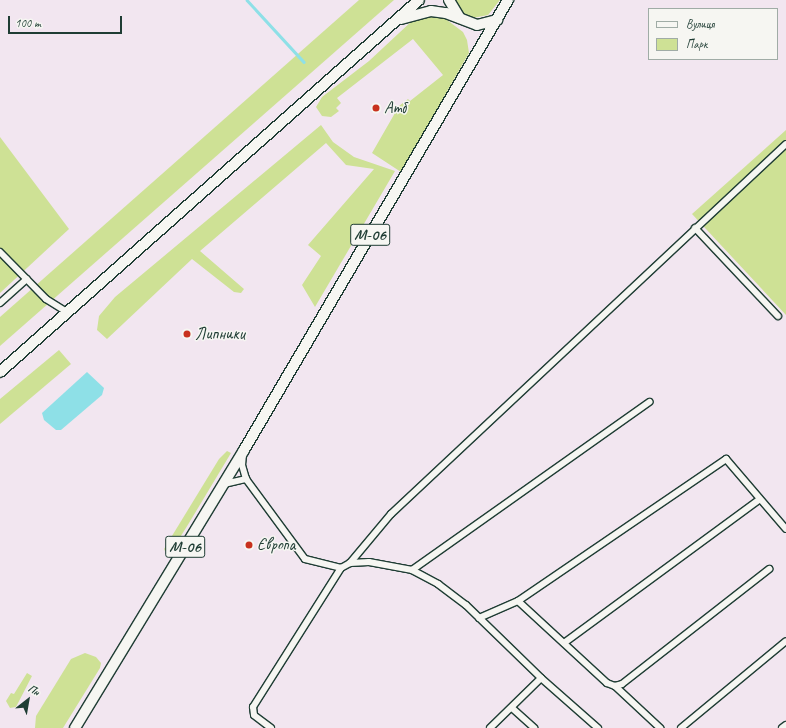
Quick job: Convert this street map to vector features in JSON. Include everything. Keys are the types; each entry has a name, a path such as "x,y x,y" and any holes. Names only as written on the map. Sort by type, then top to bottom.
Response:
{"highway":[{"path":"0,372 419,0"},
{"path":"449,0 462,20"},
{"name":"М-06","path":"75,728 224,484 508,0"},
{"path":"396,20 430,11 446,13 477,25 497,20"}],"street":[{"path":"271,728 254,714 252,707 341,568 350,563 391,514 786,144"},
{"path":"695,228 778,316"},
{"path":"0,252 46,299 68,313"},
{"path":"0,303 27,279"},
{"path":"412,570 649,402"},
{"path":"244,450 242,465 246,479 305,559 341,568"},
{"path":"479,618 518,601 726,459 759,500 786,529"},
{"path":"224,484 246,479"},
{"path":"564,643 759,500"},
{"path":"350,563 369,562 412,570 452,593 541,678 598,728"},
{"path":"615,686 622,684 769,569"},
{"path":"518,601 607,683 615,686 660,728"},
{"path":"680,728 786,641"},
{"path":"490,728 541,678"},
{"path":"512,708 534,728"},
{"path":"782,728 786,725"}],"green space":[{"path":"359,0 394,0 0,346 0,317"},
{"path":"453,0 500,0 488,15 473,18 459,11"},
{"path":"436,15 443,17 463,32 467,40 469,53 401,172 372,153 399,106 408,99 410,101 443,75 413,39 337,98 341,103 336,108 339,111 331,117 322,116 316,107 322,97 369,61 413,20 420,16"},
{"path":"321,125 333,142 354,157 395,171 315,307 302,285 321,256 308,245 374,169 346,165 326,143 200,251 244,289 241,293 234,292 192,259 107,339 97,330 99,316 115,297"},
{"path":"786,130 786,315 692,214"},
{"path":"0,137 69,229 0,293"},
{"path":"59,350 71,364 0,424 0,399"},
{"path":"227,451 231,453 189,523 174,547 165,551 164,549 219,459"},
{"path":"85,653 96,657 101,663 100,668 63,728 35,728 36,716 71,659"},
{"path":"27,673 32,676 16,707 10,708 6,701 11,693 14,694"}],"water":[{"path":"87,372 104,388 102,395 61,430 56,430 44,420 42,413"}],"waterway":[{"path":"247,0 304,62"}],"place":[{"name":"Атб","path":"376,108"},
{"name":"Липники","path":"187,334"},
{"name":"Європа","path":"249,545"}]}
